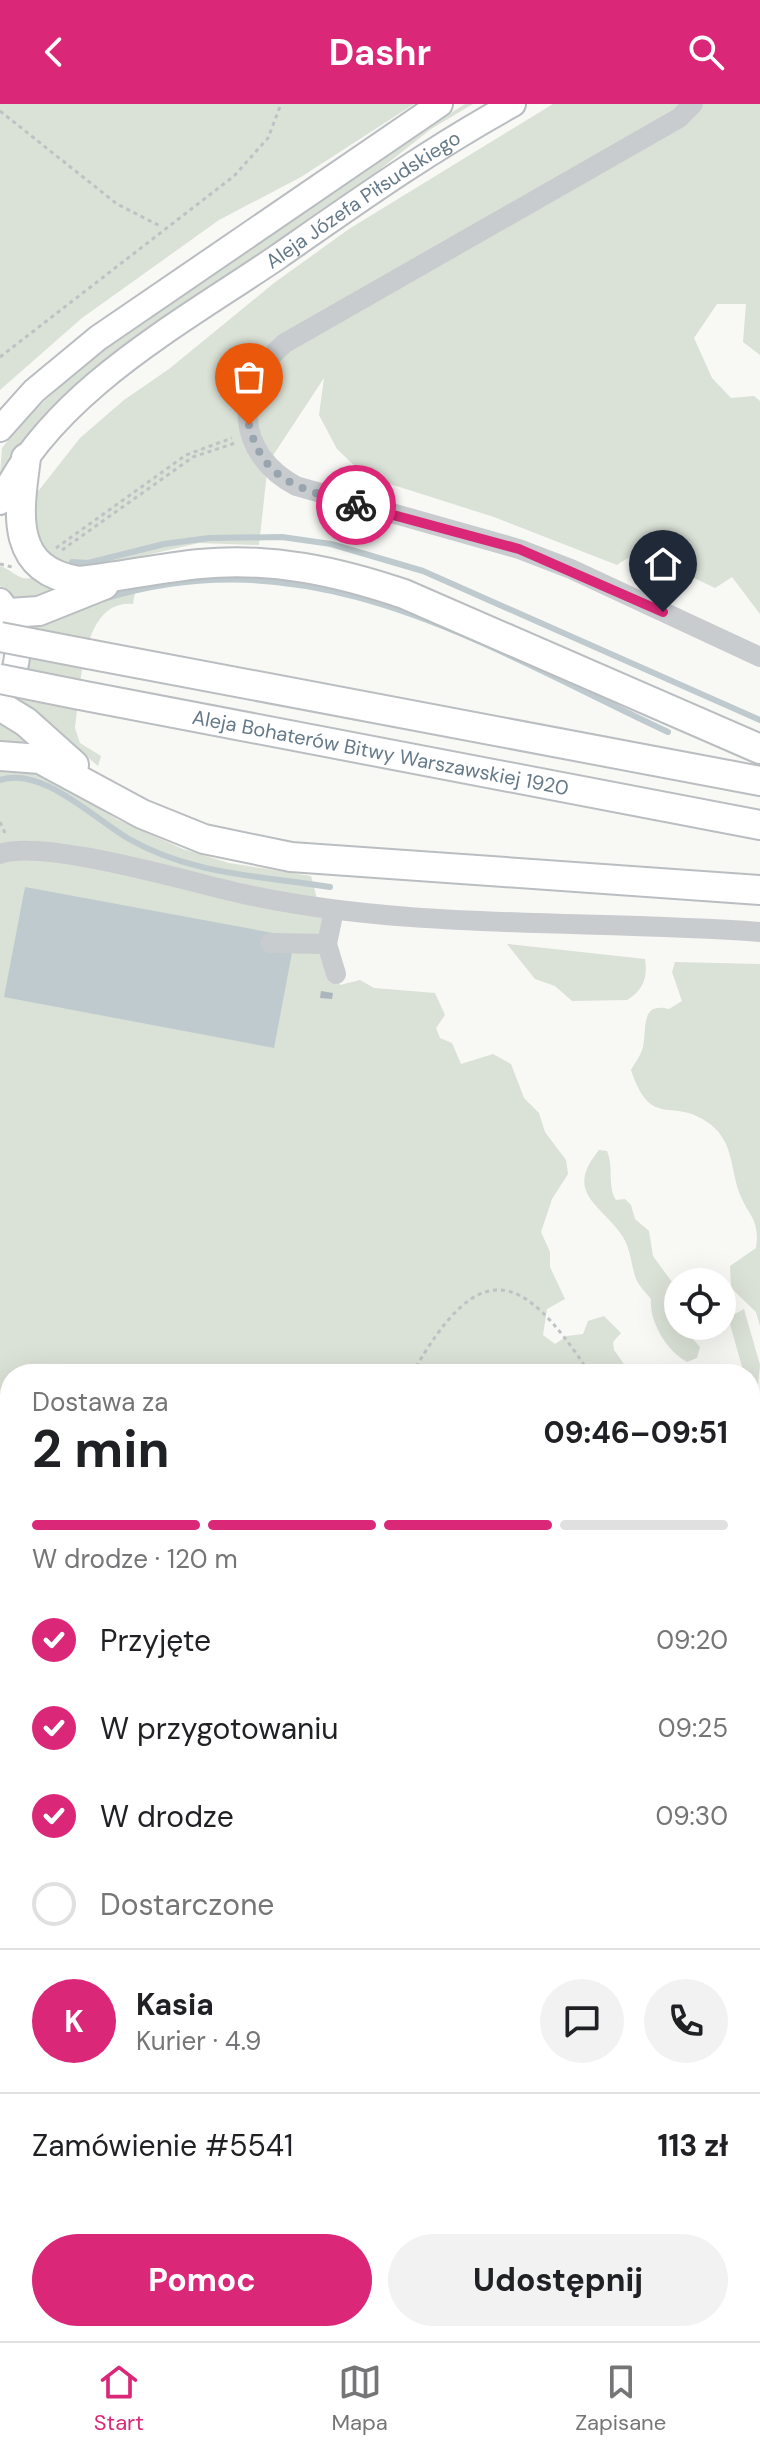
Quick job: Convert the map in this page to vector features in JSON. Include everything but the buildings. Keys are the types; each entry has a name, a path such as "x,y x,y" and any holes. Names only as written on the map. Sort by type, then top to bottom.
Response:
{"highway":[{"path":"26,458 19,512 21,533 40,565 61,577 79,581 142,570 261,562 346,575 404,594 760,749"},
{"path":"3,617 39,611 142,570"},
{"name":"Aleja Bohaterów Bitwy Warszawskiej 1920","path":"3,617 88,654 760,781"},
{"name":"Aleja Bohaterów Bitwy Warszawskiej 1920","path":"0,679 760,825"},
{"path":"0,706 34,730 101,791"},
{"path":"0,756 40,759 142,814 204,839 291,857 760,890"}],"main road":[{"name":"Aleja Józefa Piłsudskiego","path":"0,429 34,391 70,360 257,227 440,104"},
{"name":"Aleja Józefa Piłsudskiego","path":"0,502 26,458 62,415 92,387 405,170 513,104"},
{"path":"0,694 15,670 18,650 3,617"}],"lane":[{"path":"693,104 679,118 285,343 262,364 253,380 247,413 257,453 276,475 296,486 519,549 571,569 760,657"},
{"path":"0,854 24,850 66,855 334,910 465,922 760,932"},
{"path":"334,910 327,944 336,974"},
{"path":"270,943 327,944"}],"path":[{"path":"0,357 234,176 258,153 281,104"},
{"path":"0,111 117,204 163,228"},
{"path":"40,565 193,457 251,435"},
{"path":"0,564 29,577 40,565 186,455 251,435"},
{"path":"418,1364 434,1336 459,1308 477,1295 499,1288 513,1290 532,1301 582,1364"}],"shaded area":[{"path":"0,104 414,104 301,177 219,220 82,318 0,390"},
{"path":"465,104 473,104 431,129 355,189 90,375 45,415 0,474 2,448 25,419 86,363 348,178"},
{"path":"553,104 760,104 760,355 743,342 746,304 717,304 694,338 712,378 731,398 754,396 760,401 760,614 732,577 715,588 638,551 617,565 494,517 365,476 337,449 319,415 324,378 268,463 259,545 199,543 81,570 50,557 35,536 32,499 80,438 274,283 349,229"},
{"path":"0,566 23,578 39,574 62,586 41,603 12,600 0,586"},
{"path":"135,592 133,604 116,606 102,616 86,650 75,728 80,743 101,756 98,766 17,697 29,664 29,626"},
{"path":"0,721 45,751 0,751"},
{"path":"0,769 38,771 118,820 183,849 229,863 311,876 340,985 360,980 374,988 435,993 445,1015 436,1028 440,1038 452,1043 461,1064 493,1054 511,1064 524,1098 539,1113 545,1132 566,1160 568,1174 552,1199 541,1232 550,1252 550,1267 565,1299 547,1309 543,1335 555,1344 567,1336 583,1334 588,1321 604,1316 621,1333 613,1342 614,1350 624,1364 0,1364"},
{"path":"25,887 295,937 274,1048 4,997"},
{"path":"507,944 645,959 645,978 641,988 627,1000 572,1001 555,986 535,979"},
{"path":"675,962 760,964 760,1326 756,1312 736,1293 736,1268 730,1268 756,1248 757,1231 741,1197 724,1140 710,1124 697,1116 655,1107 647,1101 631,1070 642,1050 649,1013 653,1009 669,1009 682,1001 672,972"},
{"path":"599,1150 607,1151 613,1195 616,1200 625,1199 631,1205 635,1219 649,1231 653,1256 664,1271 664,1340 653,1317 651,1299 636,1279 626,1242 585,1188 589,1165"},
{"path":"744,1309 760,1364 741,1364 734,1340 736,1313"},
{"path":"664,1340 694,1340 700,1347 697,1358 687,1362"}],"waterway":[{"path":"72,562 88,563 164,544 209,538 282,537 331,544 423,571 760,720"},
{"path":"104,599 181,583 255,580 326,590 396,609 464,635 668,732"},
{"path":"0,780 33,780 50,787 129,839 177,860 227,872 330,887"}],"way so far":[{"path":"249,425 257,453 276,475 296,486 356,505"}],"route":[{"path":"356,505 519,549 571,569 663,612"}]}
